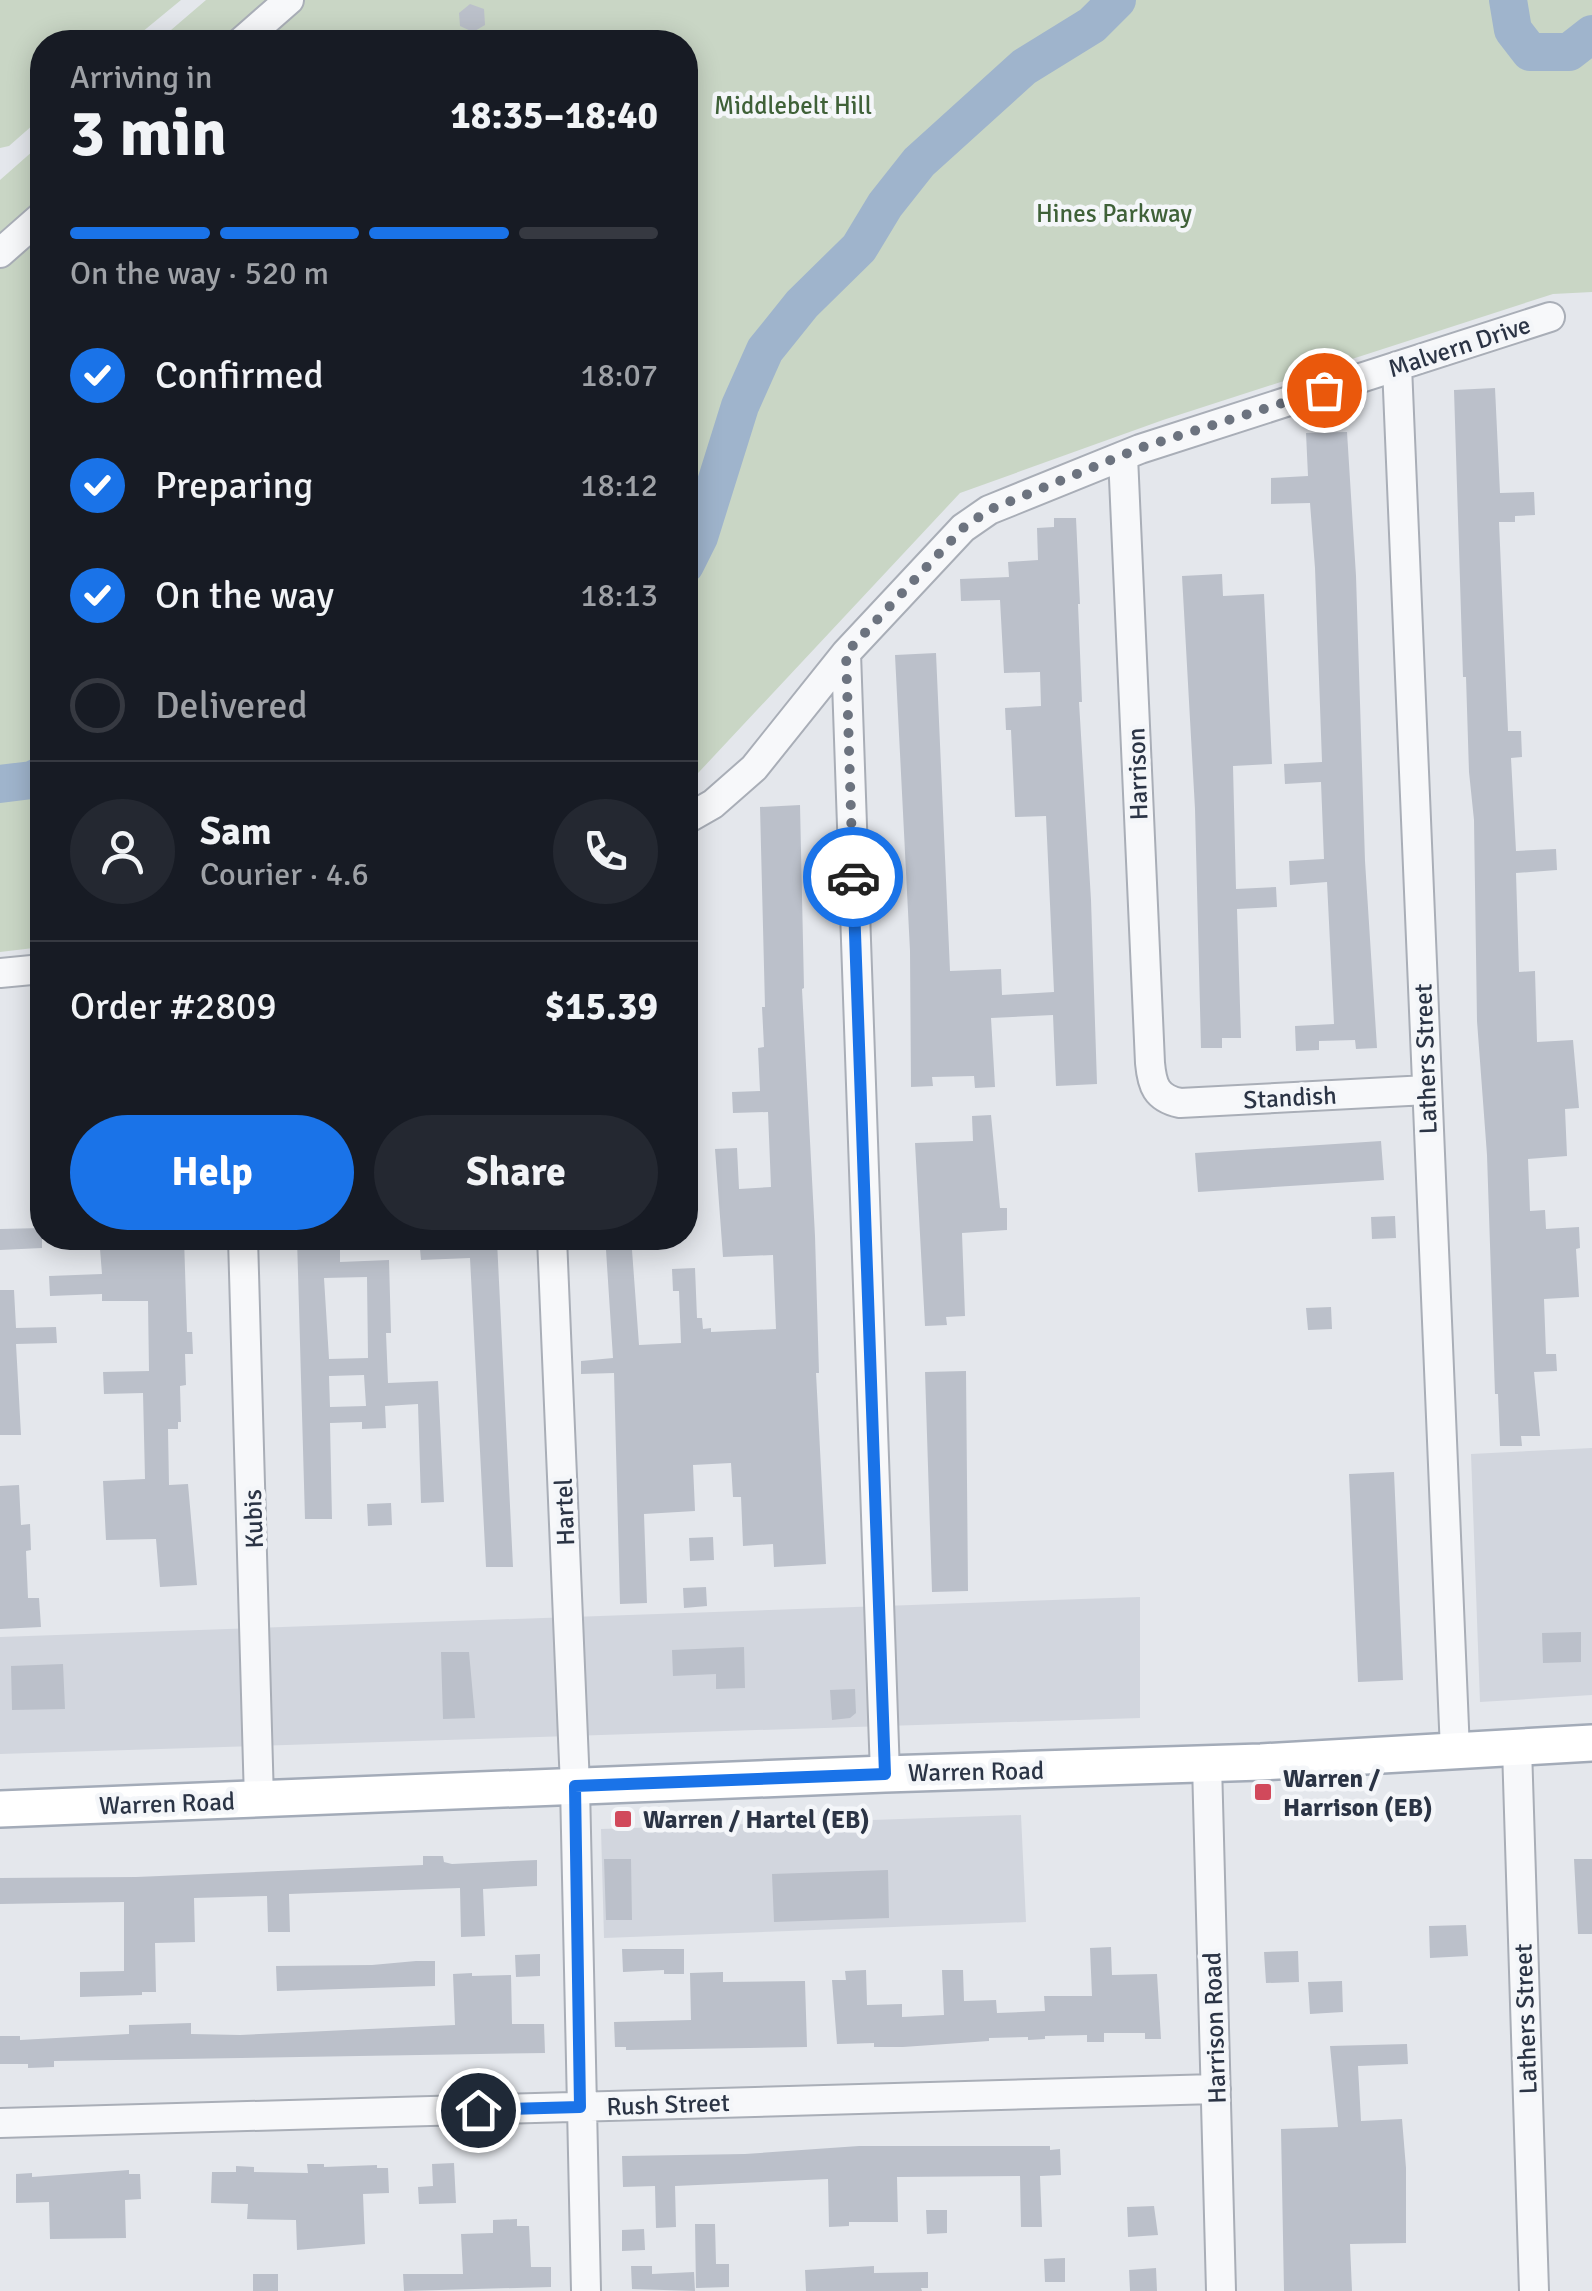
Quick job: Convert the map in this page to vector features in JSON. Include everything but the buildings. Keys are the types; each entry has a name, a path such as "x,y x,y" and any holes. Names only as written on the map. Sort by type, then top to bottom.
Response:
{"main road":[{"name":"Warren Road","path":"0,1809 1206,1764 1592,1744"}],"street":[{"path":"254,30 289,0"},
{"path":"0,253 30,227"},
{"name":"Malvern Drive","path":"698,813 714,804 754,768 846,653 963,528 989,510 1122,456 1550,317"},
{"name":"Lathers Street","path":"1397,366 1456,1751"},
{"name":"Harrison","path":"1122,456 1150,1063 1156,1092"},
{"path":"846,653 885,1774"},
{"path":"0,973 30,970"},
{"name":"Standish","path":"1156,1092 1164,1099 1180,1103 1426,1090"},
{"name":"Kubis","path":"243,1250 259,1800"},
{"name":"Hartel","path":"553,1250 575,1786 586,2291"},
{"name":"Lathers Street","path":"1517,1748 1534,2291"},
{"name":"Harrison Road","path":"1206,1764 1221,2291"},
{"name":"Rush Street","path":"0,2122 1216,2089"}],"shaded area":[{"path":"1592,1448 1592,1695 1480,1702 1471,1454"},
{"path":"1140,1597 1140,1718 0,1754 0,1637"},
{"path":"1021,1815 1026,1922 604,1938 601,1829"}],"green space":[{"path":"0,0 181,0 145,30 30,30 30,128 9,146 0,148"},
{"name":"Hines Parkway","path":"206,0 1592,0 1592,292 1553,294 1163,420 960,493 698,773 698,30 171,30"},
{"path":"30,154 30,948 0,952 0,180"}],"waterway":[{"path":"698,539 740,406 765,350 802,304 859,248 885,205 919,162 1024,67 1092,25 1117,0"},
{"path":"1508,0 1513,30 1530,52 1569,52 1592,34"},
{"path":"0,784 30,780"}],"way so far":[{"path":"853,877 846,653 963,528 989,510 1140,448 1324,390"}],"place":[{"name":"Warren / Harrison (EB)","path":"1263,1792"},
{"name":"Warren / Hartel (EB)","path":"623,1819"}],"route":[{"path":"478,2110 580,2107 575,1786 885,1774 853,877"}],"park label":[{"name":"Middlebelt Hill","path":"793,105"}]}
